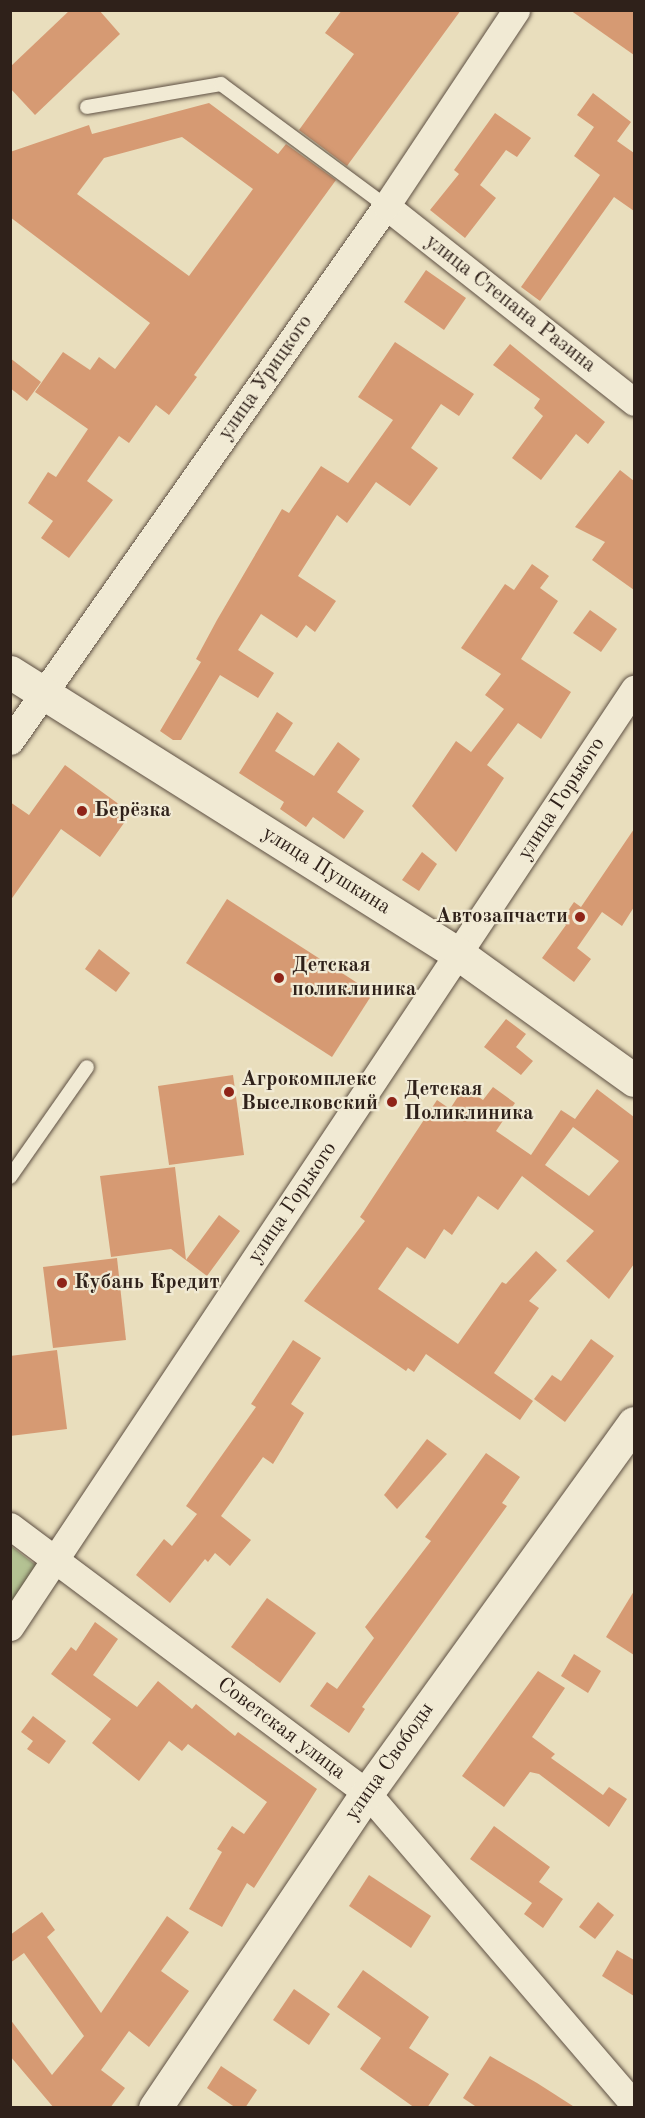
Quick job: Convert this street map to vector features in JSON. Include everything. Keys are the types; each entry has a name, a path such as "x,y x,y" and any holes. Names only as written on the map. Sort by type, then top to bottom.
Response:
{"street":[{"name":"улица Урицкого","path":"10,741 386,206 516,10"},
{"name":"улица Степана Разина","path":"386,206 634,402"},
{"name":"улица Пушкина","path":"10,672 459,955 634,1080"},
{"name":"улица Горького","path":"10,1627 634,689"},
{"name":"улица Свободы","path":"155,2108 367,1793 634,1423"},
{"name":"Советская улица","path":"10,1526 367,1793 631,2101"}],"lane":[{"path":"87,107 221,84 386,206"},
{"path":"10,1177 87,1067"}],"green space":[{"path":"11,1546 37,1566 11,1608"}],"building":[{"path":"70,10 99,10 120,34 35,115 10,88 10,67"},
{"path":"342,10 461,10 347,166 299,130 354,54 325,33"},
{"path":"570,10 634,10 634,55"},
{"path":"593,93 631,122 617,141 634,153 634,211 614,197 540,301 521,287 600,175 574,156 594,127 577,115"},
{"path":"209,103 278,154 286,144 336,180 194,375 197,377 169,415 156,405 129,443 119,436 87,481 113,500 69,558 41,538 53,521 28,503 48,472 56,477 88,429 35,392 63,352 90,370 99,357 115,369 150,323 10,217 10,152 89,125 92,134","holes":["182,137 253,189 189,276 77,194 104,158"]},
{"path":"495,113 531,138 517,157 506,150 480,185 496,198 465,238 430,210 459,174 454,170"},
{"path":"426,270 466,298 444,330 404,302"},
{"path":"395,342 474,394 459,416 441,404 411,448 438,468 410,506 376,482 347,523 337,515 298,576 336,601 315,632 306,625 297,638 261,614 238,650 274,673 258,698 220,675 181,740 173,740 160,731 201,662 196,659 217,620 282,509 289,513 321,466 348,483 393,420 358,397"},
{"path":"510,344 605,422 588,444 576,434 541,480 512,458 543,416 534,408 540,399 493,365"},
{"path":"10,358 41,382 27,401 10,388"},
{"path":"620,470 634,481 634,590 592,560 605,542 575,527"},
{"path":"532,564 549,576 540,588 558,601 521,659 571,692 541,739 518,723 487,765 504,778 456,852 412,806 456,741 471,752 504,709 485,695 501,674 461,648 505,584 514,590"},
{"path":"590,610 617,629 601,652 573,633"},
{"path":"277,712 293,723 275,751 314,776 338,742 360,759 337,792 364,811 344,839 313,817 306,827 280,809 284,802 239,773"},
{"name":"Берёзка","path":"65,765 131,813 100,857 61,829 10,901 10,802 29,815"},
{"path":"634,829 634,907 622,926 602,912 577,948 591,959 574,982 542,958 566,925 561,921 574,902 581,907"},
{"path":"422,852 437,864 419,891 402,880"},
{"name":"Детская поликлиника","path":"227,899 373,993 332,1057 186,963"},
{"path":"99,949 130,973 116,992 85,969"},
{"path":"506,1019 526,1034 516,1047 533,1061 521,1075 484,1047"},
{"path":"233,1075 244,1155 169,1165 158,1086"},
{"path":"464,1087 483,1100 493,1087 515,1103 496,1131 531,1155 561,1110 575,1119 597,1089 634,1117 634,1264 609,1299 566,1261 594,1231 522,1176 498,1210 478,1196 452,1235 444,1229 425,1259 407,1247 378,1289 458,1344 502,1282 506,1284 536,1251 557,1270 529,1301 539,1308 494,1373 533,1401 520,1420 426,1354 414,1372 408,1368 406,1371 304,1301 365,1221 360,1217 437,1100 450,1109","holes":["573,1127 619,1161 589,1196 545,1165"]},
{"path":"175,1167 186,1260 219,1215 240,1231 207,1276 171,1249 111,1257 100,1176"},
{"path":"117,1258 126,1340 53,1348 43,1267"},
{"path":"591,1339 614,1356 565,1422 534,1399 552,1375 561,1381"},
{"path":"293,1340 321,1358 291,1404 304,1413 273,1464 263,1457 221,1516 251,1540 230,1566 215,1553 208,1562 205,1559 170,1603 136,1575 164,1539 172,1546 197,1514 186,1506 256,1407 251,1404"},
{"path":"57,1350 67,1429 10,1436 10,1356"},
{"path":"427,1439 447,1454 397,1509 384,1495"},
{"path":"486,1453 520,1477 502,1503 507,1506 362,1707 365,1709 349,1733 310,1706 327,1682 337,1689 374,1638 365,1627 431,1541 425,1537"},
{"path":"634,1591 634,1655 606,1637"},
{"path":"267,1598 316,1633 280,1683 231,1647"},
{"path":"95,1622 118,1639 93,1675 137,1707 158,1681 192,1709 196,1704 235,1736 238,1732 317,1789 254,1888 247,1883 222,1927 189,1909 222,1852 217,1849 232,1826 244,1834 267,1802 188,1744 182,1751 169,1741 139,1781 92,1743 111,1719 51,1674 71,1647 76,1651"},
{"path":"574,1654 601,1671 588,1693 561,1676"},
{"path":"538,1671 565,1688 532,1737 555,1754 551,1758 603,1795 609,1787 627,1799 609,1827 539,1774 530,1772 504,1807 462,1776"},
{"path":"33,1716 66,1741 49,1764 27,1749 33,1741 21,1732"},
{"path":"494,1826 550,1867 539,1882 563,1899 543,1928 524,1914 532,1903 470,1859"},
{"path":"369,1875 431,1916 411,1948 349,1906"},
{"path":"598,1902 614,1915 595,1939 579,1927"},
{"path":"42,1912 55,1930 47,1937 101,2013 167,1916 189,1932 161,1971 189,1991 149,2047 129,2031 101,2070 125,2088 110,2108 54,2108 10,2056 10,2019 52,2075 84,2036 24,1953 10,1963 10,1935"},
{"path":"617,1950 634,1960 634,1996 602,1976"},
{"path":"363,1970 429,2017 409,2048 449,2074 427,2108 415,2108 360,2069 381,2038 337,2007"},
{"path":"294,1989 330,2014 309,2045 273,2020"},
{"path":"490,2056 576,2108 478,2108 463,2098"},
{"path":"221,2066 257,2090 245,2108 236,2108 207,2088"}],"place":[{"name":"Берёзка","path":"82,811"},
{"name":"Автозапчасти","path":"580,917"},
{"name":"Детская поликлиника","path":"279,978"},
{"name":"Агрокомплекс Выселковский","path":"229,1092"},
{"name":"Детская Поликлиника","path":"392,1102"},
{"name":"Кубань Кредит","path":"62,1283"}]}
